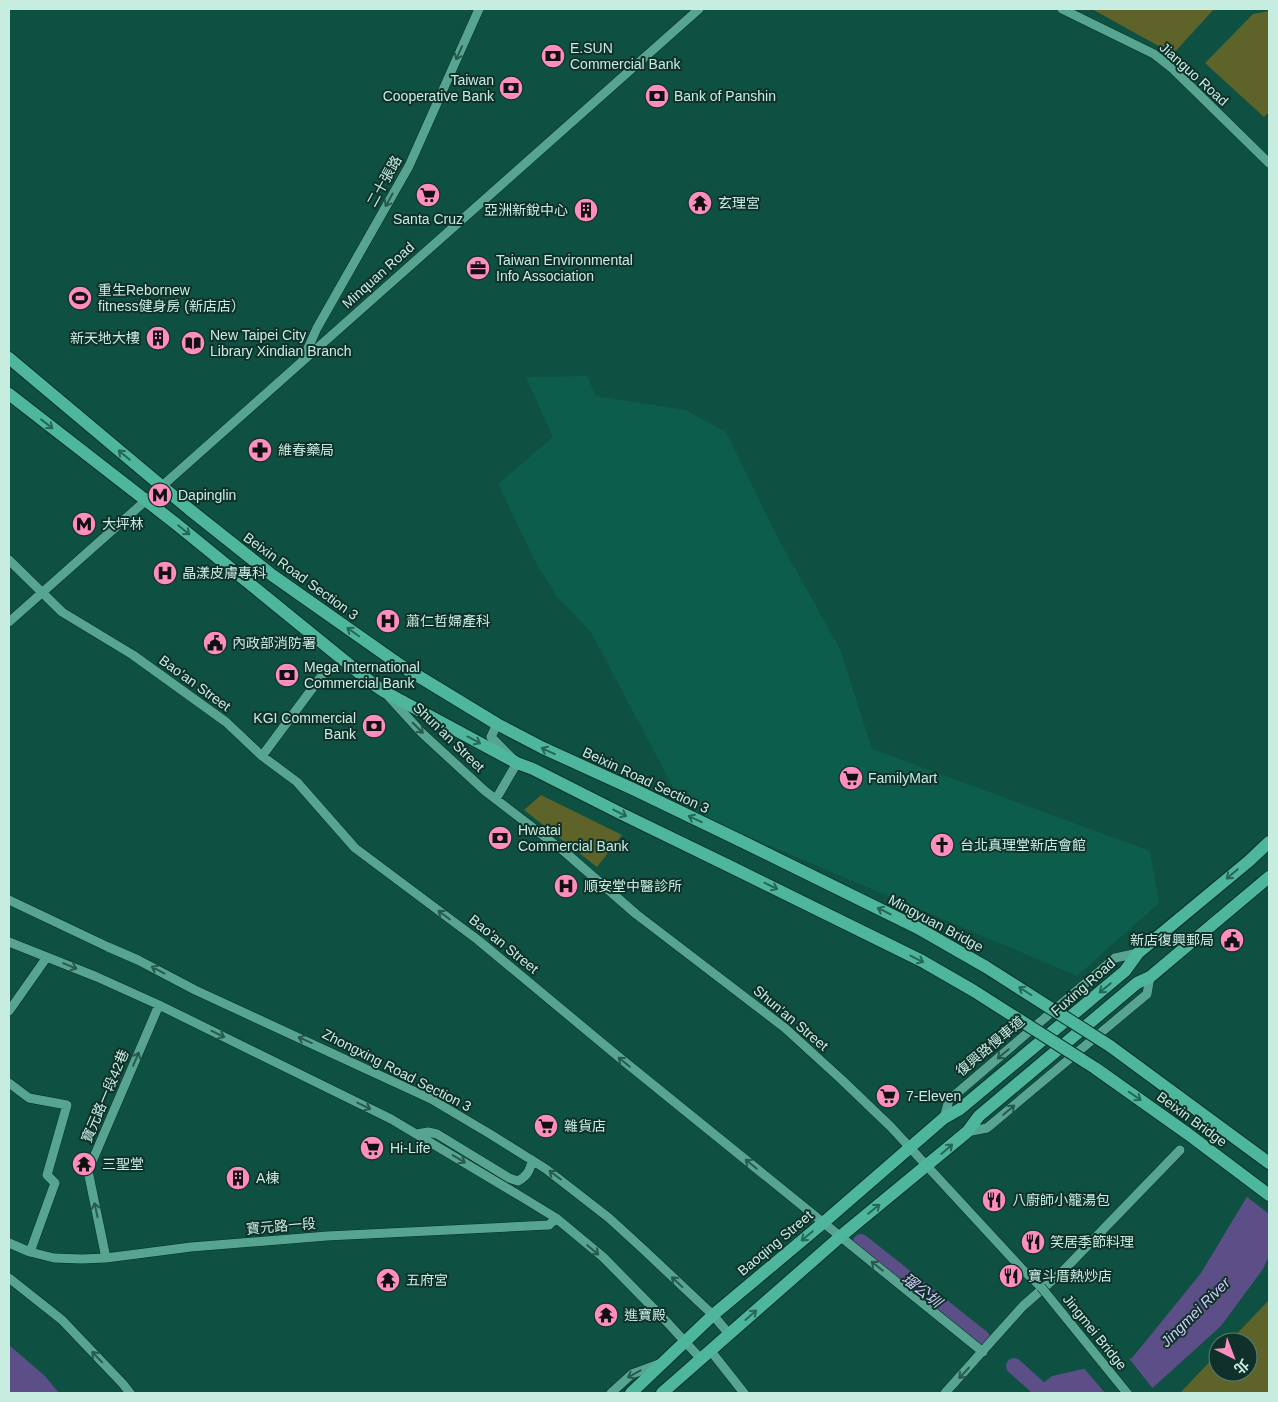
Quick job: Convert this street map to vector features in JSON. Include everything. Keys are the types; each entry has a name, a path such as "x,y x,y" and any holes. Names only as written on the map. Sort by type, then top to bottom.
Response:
{"main road":[{"name":"Beixin Road Section 3","path":"9,358 272,575 400,665 497,724 543,748 739,840"},
{"path":"9,394 145,500 373,684 517,763"},
{"name":"Beixin Bridge","path":"517,763 533,768 622,814 922,961 974,991 1095,1068 1188,1134 1269,1195"},
{"name":"Mingyuan Bridge","path":"739,840 918,928 986,967 1110,1046"},
{"name":"Fuxing Road","path":"910,1148 944,1118 960,1109 1126,971 1138,953 1269,842"},
{"path":"662,1393 841,1236 967,1132 986,1110 1137,982 1150,977 1269,878"},
{"name":"Beixin Bridge","path":"1110,1046 1269,1163"},
{"name":"Baoqing Street","path":"631,1393 713,1315 910,1148"}],"street":[{"name":"二十張路","path":"302,362 317,328 408,166 479,9"},
{"name":"Minquan Road","path":"9,622 699,9"},
{"name":"Jianguo Road","path":"1062,9 1154,54 1269,163"},
{"name":"Bao'an Street","path":"9,560 62,612 133,654 226,722 262,756 297,782 355,848 478,940 983,1352"},
{"path":"262,756 323,674"},
{"name":"Shun’an Street","path":"385,692 422,733 485,791 566,853 636,914 785,1028 891,1127 1022,1269 1041,1287"},
{"name":"Shun’an Street","path":"497,724 491,737 517,763"},
{"path":"496,798 517,763"},
{"name":"Zhongxing Road Section 3","path":"9,900 138,960 195,990 431,1099 532,1160 609,1218 713,1315 729,1334"},
{"path":"9,942 96,976 159,1005 391,1119 556,1218 603,1257 685,1341 705,1355 744,1393"},
{"path":"9,1011 47,957"},
{"name":"寶元路一段42巷","path":"106,1258 88,1171 159,1005"},
{"path":"9,1083 29,1098 67,1105 47,1175 55,1183 30,1252"},
{"path":"417,1134 428,1132 437,1134 509,1178 518,1181 526,1176 531,1169 532,1160"},
{"path":"945,1393 1023,1306 1064,1270 1180,1150"},
{"name":"寶元路一段","path":"9,1243 30,1252 54,1258 106,1258 191,1247 327,1236 549,1225 556,1218"},
{"path":"9,1278 62,1320 130,1393"},
{"name":"Jingmei Bridge","path":"1041,1287 1127,1393"},
{"name":"Baoqing Street","path":"611,1393 632,1374 662,1364"},
{"path":"674,1393 679,1377"}],"shaded area":[{"path":"1092,9 1214,9 1173,54"},
{"path":"1269,11 1269,112 1264,117 1205,63 1253,14"},
{"path":"587,376 596,396 685,410 726,432 778,538 840,649 872,749 1150,851 1159,903 1077,976 688,811 675,791 591,632 557,597 535,561 498,484 553,437 526,377"},
{"path":"541,795 622,835 597,867 524,810"},
{"path":"1269,1300 1269,1393 1180,1393 1208,1364 1208,1382 1258,1382 1258,1332 1239,1332"}],"water":[{"name":"Jingmei River","path":"1269,1160 1269,1256 1263,1269 1221,1326 1214,1332 1208,1332 1208,1338 1147,1393 1031,1393 1052,1376 1132,1358 1201,1273"},
{"path":"9,1345 45,1376 59,1393 9,1393"}],"pier":[{"path":"1269,1157 1269,1214 1246,1196"},
{"path":"1127,1356 1154,1390 1151,1393 1105,1393 1083,1367"}],"waterway":[{"name":"瑠公圳","path":"861,1242 982,1338"},
{"name":"瑠公圳","path":"1014,1366 1044,1393"}],"place":[{"name":"E.SUN Commercial Bank","path":"553,56"},
{"name":"Taiwan Cooperative Bank","path":"511,88"},
{"name":"Bank of Panshin","path":"657,96"},
{"name":"Santa Cruz","path":"428,195"},
{"name":"玄理宮","path":"700,203"},
{"name":"亞洲新銳中心","path":"586,210"},
{"name":"Taiwan Environmental Info Association","path":"478,268"},
{"name":"重生Rebornew fitness健身房 (新店店）","path":"80,298"},
{"name":"新天地大樓","path":"158,338"},
{"name":"New Taipei City Library Xindian Branch","path":"193,343"},
{"name":"維春藥局","path":"260,450"},
{"name":"Dapinglin","path":"160,495"},
{"name":"大坪林","path":"84,524"},
{"name":"晶漾皮膚專科","path":"165,573"},
{"name":"蕭仁哲婦產科","path":"388,621"},
{"name":"內政部消防署","path":"215,643"},
{"name":"Mega International Commercial Bank","path":"287,675"},
{"name":"KGI Commercial Bank","path":"374,726"},
{"name":"FamilyMart","path":"851,778"},
{"name":"Hwatai Commercial Bank","path":"500,838"},
{"name":"台北真理堂新店會館","path":"942,845"},
{"name":"順安堂中醫診所","path":"566,886"},
{"name":"新店復興郵局","path":"1232,940"},
{"name":"7-Eleven","path":"888,1096"},
{"name":"雜貨店","path":"546,1126"},
{"name":"Hi-Life","path":"372,1148"},
{"name":"三聖堂","path":"84,1164"},
{"name":"A棟","path":"238,1178"},
{"name":"八廚師小籠湯包","path":"994,1200"},
{"name":"笑居季節料理","path":"1033,1242"},
{"name":"寶斗厝熱炒店","path":"1011,1276"},
{"name":"五府宮","path":"388,1280"},
{"name":"進寶殿","path":"606,1315"}]}
